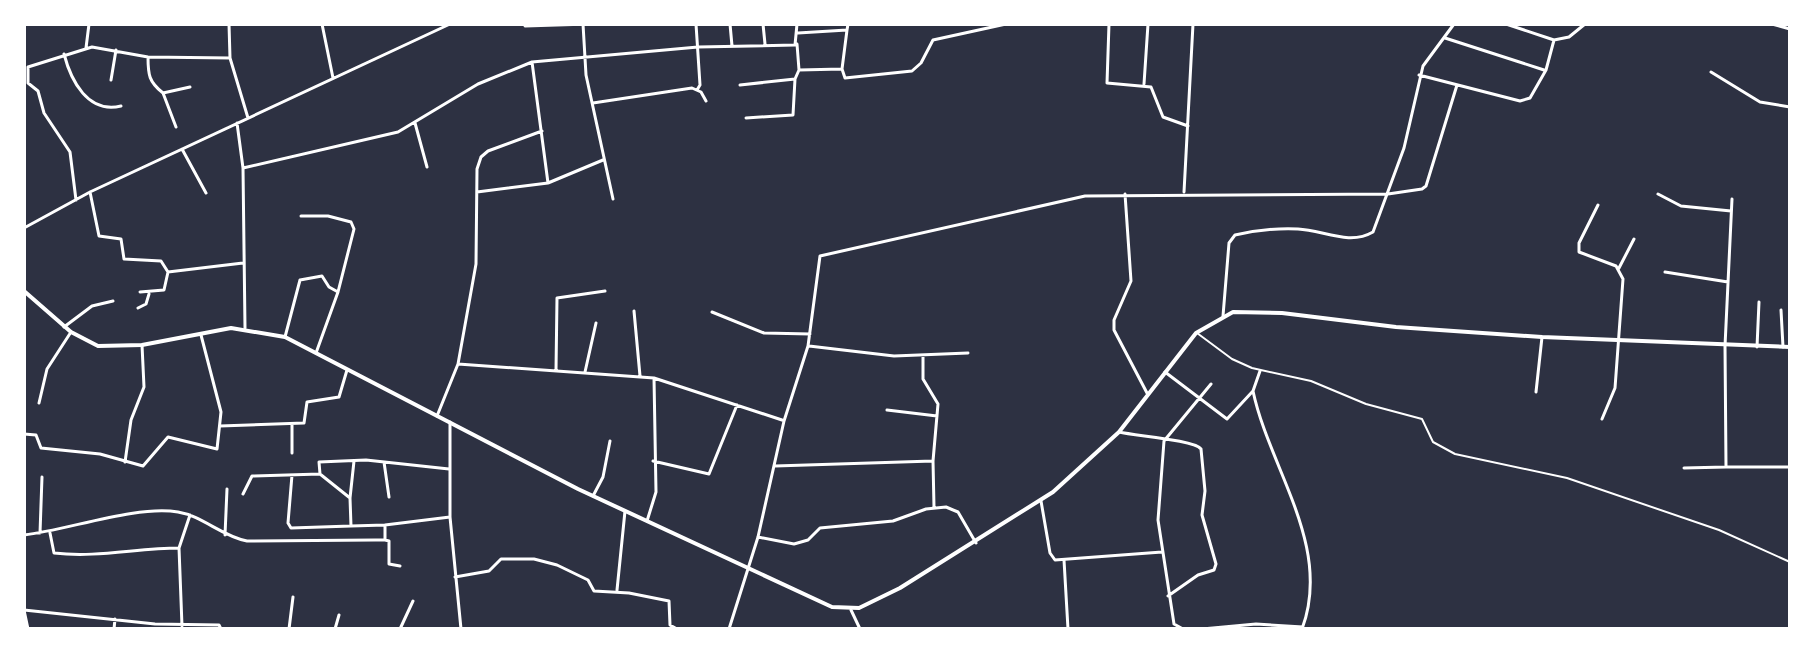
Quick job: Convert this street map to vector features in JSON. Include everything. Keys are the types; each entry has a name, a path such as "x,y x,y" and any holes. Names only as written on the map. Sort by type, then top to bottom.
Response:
{"street":[{"path":"86,48 89,24"},
{"path":"136,24 143,24"},
{"path":"229,24 230,58 248,118"},
{"path":"322,24 333,78"},
{"path":"433,24 434,31"},
{"path":"24,228 90,192 450,24"},
{"path":"583,24 584,58 613,199"},
{"path":"525,26 589,24"},
{"path":"696,24 700,85 697,90"},
{"path":"730,24 732,46"},
{"path":"763,24 765,46"},
{"path":"746,118 793,115 795,79 799,70 797,24"},
{"path":"798,33 848,27 842,69 845,78 912,71 921,63 933,40 1006,24"},
{"path":"1109,24 1107,83 1151,87 1163,117 1189,126"},
{"path":"1144,84 1148,24"},
{"path":"1184,193 1193,24"},
{"path":"1223,316 1232,237 1295,229 1337,237 1365,236 1377,225 1404,148 1419,75 1454,24"},
{"path":"1506,24 1554,40 1569,37 1585,24"},
{"path":"1772,24 1790,29"},
{"path":"1445,38 1546,70"},
{"path":"1419,75 1524,100 1530,98 1546,70 1554,40"},
{"path":"243,168 391,135 478,84 532,62 698,47 797,44"},
{"path":"76,200 71,154 44,113 38,91 28,83 27,68 86,48 148,57 230,58"},
{"path":"111,80 116,50"},
{"path":"64,54 82,93 103,107 121,106"},
{"path":"148,57 151,83 163,93 176,127"},
{"path":"532,62 548,183"},
{"path":"799,70 842,69"},
{"path":"1711,72 1760,102 1790,107"},
{"path":"740,85 795,79"},
{"path":"729,629 758,537 784,421 808,346 820,256 1068,199 1184,193 1388,194 1426,186 1457,85"},
{"path":"163,93 190,87"},
{"path":"593,103 692,88 706,101"},
{"path":"237,123 243,168 245,328"},
{"path":"415,123 427,167"},
{"path":"437,416 458,364 476,264 477,169 481,157 542,131"},
{"path":"182,149 206,193"},
{"path":"477,192 548,183 603,160"},
{"path":"90,192 99,236 121,239 124,259 161,261 168,272 164,290 149,294 140,292"},
{"path":"1125,194 1131,281 1114,320 1114,330 1148,395"},
{"path":"1658,194 1681,206 1731,211"},
{"path":"1726,467 1725,346 1732,199"},
{"path":"1598,205 1579,243 1579,252 1619,268"},
{"path":"301,216 328,216 354,225 338,292 316,353"},
{"path":"1602,419 1615,388 1616,341 1623,279 1619,268 1634,239"},
{"path":"168,272 243,263"},
{"path":"1665,272 1728,282"},
{"path":"285,337 300,280 322,276 329,287 338,292"},
{"path":"24,291 64,327 98,346 142,345 245,328 285,337 593,496 832,607 851,610 919,578 1040,500 1119,432 1196,333 1223,316 1241,311 1271,312 1396,327 1542,337 1790,347"},
{"path":"556,370 557,298 605,291"},
{"path":"138,308 146,304 149,294"},
{"path":"64,327 92,306 113,301"},
{"path":"1757,347 1759,302"},
{"path":"1781,310 1783,347"},
{"path":"634,311 640,376"},
{"path":"712,312 764,333 810,334"},
{"path":"585,372 596,323"},
{"path":"39,403 47,369 71,332"},
{"path":"24,434 36,435 41,448 100,454 146,466 170,437 217,449 219,403 212,390 201,335"},
{"path":"1536,392 1542,337"},
{"path":"125,462 130,425 144,387 142,345"},
{"path":"808,346 845,352 968,353"},
{"path":"923,355 923,379 938,404 933,461 934,507"},
{"path":"458,364 654,378 784,421"},
{"path":"220,426 306,422 309,401 339,397 347,370"},
{"path":"1165,372 1227,419 1253,391 1260,371"},
{"path":"647,521 656,492 653,461 654,378"},
{"path":"1183,629 1174,624 1158,520 1164,441 1211,384"},
{"path":"1202,629 1256,624 1303,628 1309,600 1303,530 1278,459 1263,430 1253,391"},
{"path":"653,461 708,474 737,404"},
{"path":"887,410 937,416"},
{"path":"450,422 450,517 461,629"},
{"path":"292,424 292,453"},
{"path":"1119,432 1164,441 1195,443 1201,449 1205,491 1202,515 1216,564 1214,570 1198,575 1168,596"},
{"path":"593,496 603,477 610,441"},
{"path":"320,474 321,461 384,462 449,469"},
{"path":"351,526 354,461"},
{"path":"774,466 933,461"},
{"path":"384,462 389,497"},
{"path":"1684,468 1790,467"},
{"path":"243,494 250,476 320,474 350,498"},
{"path":"292,475 288,523 291,528 385,525 450,517"},
{"path":"40,533 42,477"},
{"path":"225,535 227,489"},
{"path":"1040,500 1050,553 1055,560 1162,552"},
{"path":"758,537 794,544 808,540 820,528 893,521 934,507 955,509 976,543"},
{"path":"24,535 172,511 190,515 225,535 259,542 385,540 389,541 389,564 400,566"},
{"path":"617,592 625,511"},
{"path":"182,626 179,548 190,515"},
{"path":"385,525 385,540"},
{"path":"50,532 54,553 107,555 129,549 179,548"},
{"path":"455,577 489,571 501,559 534,559 588,580 594,591 669,601 670,625 677,629"},
{"path":"1064,560 1068,629"},
{"path":"289,629 293,597"},
{"path":"400,629 413,601"},
{"path":"28,629 24,610 155,626 219,625 221,629"},
{"path":"851,610 860,629"},
{"path":"335,629 339,615"},
{"path":"114,629 115,619"}],"lane":[{"path":"1196,333 1232,359 1260,371 1311,381 1366,404 1422,419 1433,442 1455,454 1567,478 1719,530 1790,562"}]}
